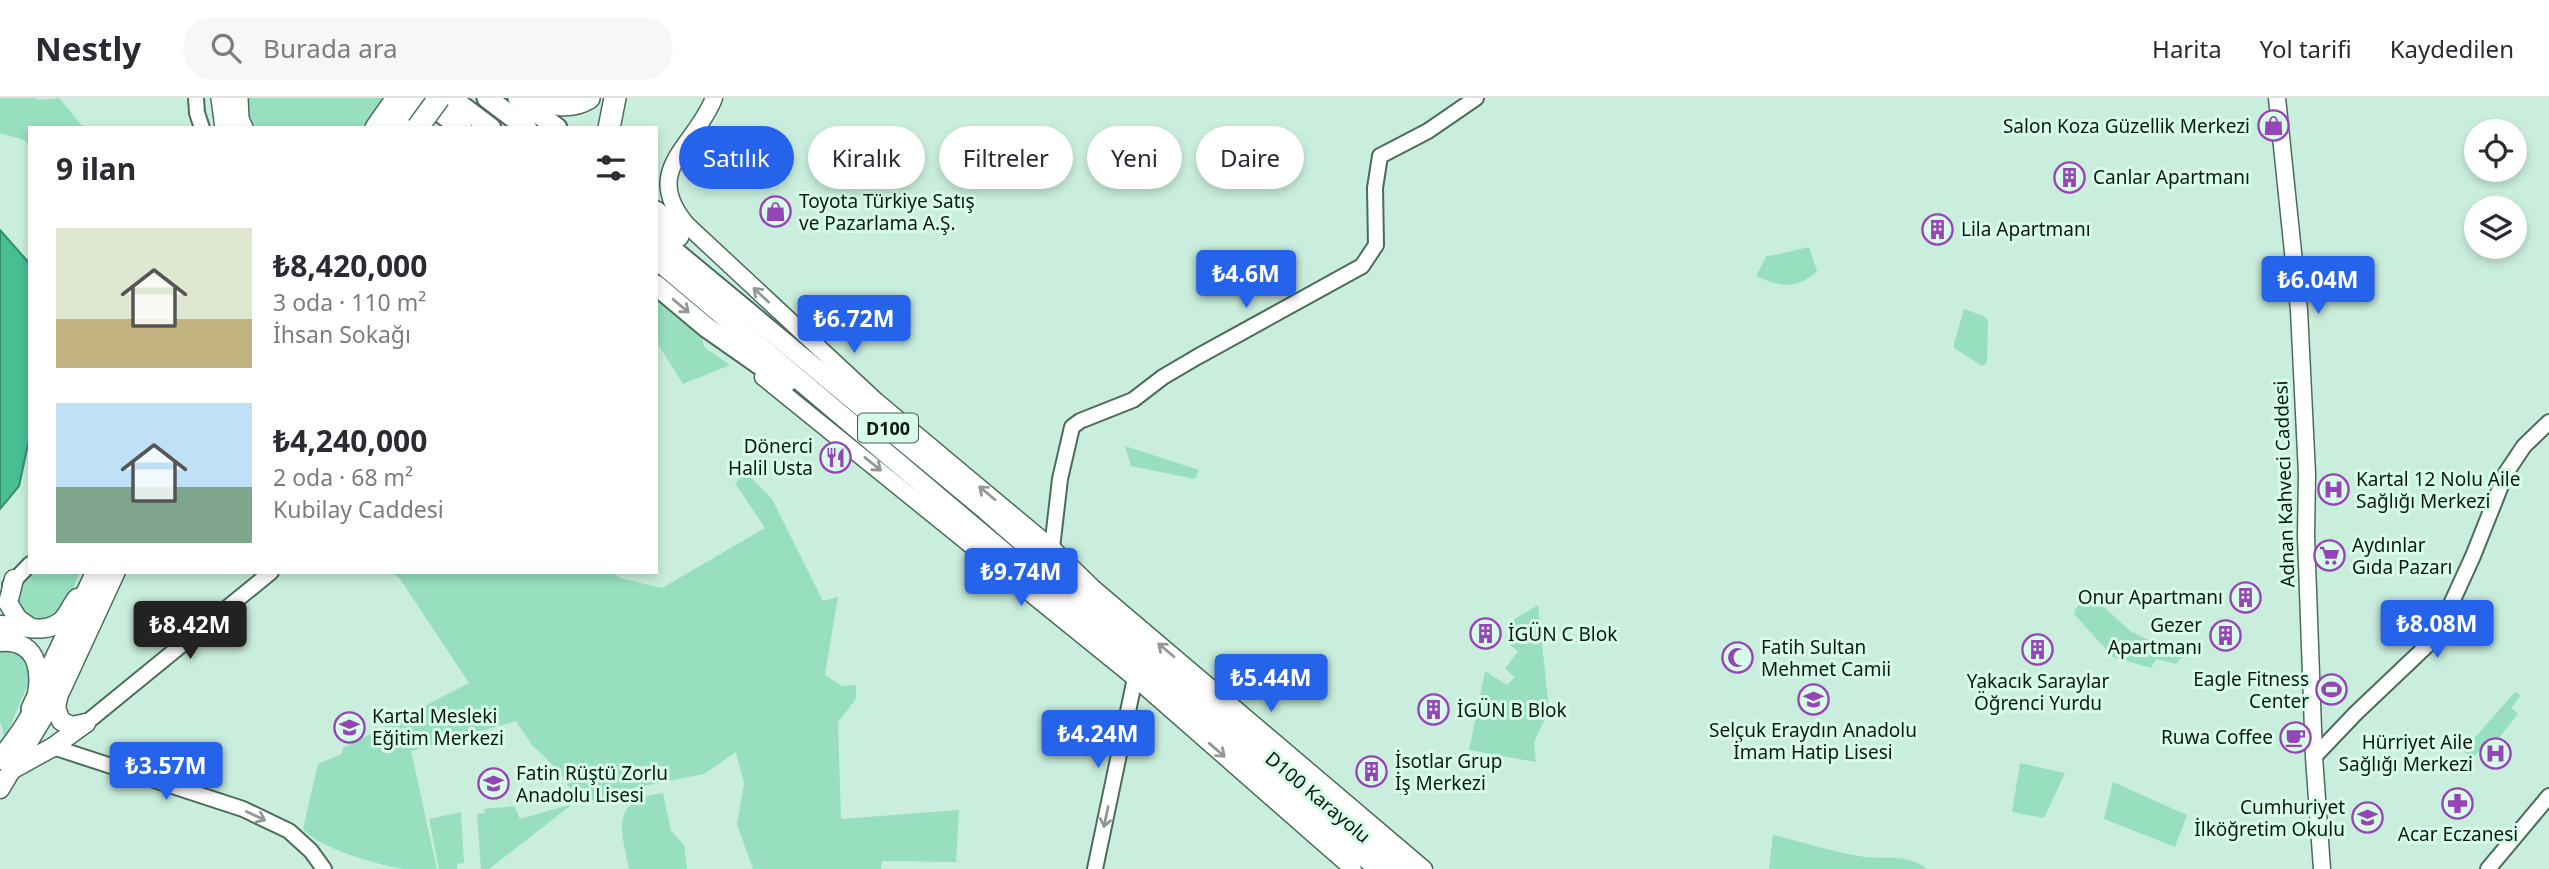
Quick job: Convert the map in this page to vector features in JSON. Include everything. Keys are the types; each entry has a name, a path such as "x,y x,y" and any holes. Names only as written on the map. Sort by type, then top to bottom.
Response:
{"highway":[{"path":"222,98 226,126"},
{"path":"237,98 241,126"},
{"path":"406,119 420,98 459,126"},
{"path":"382,126 406,119 439,98"},
{"path":"451,98 488,126"},
{"path":"488,98 524,126"},
{"path":"518,98 554,126"},
{"path":"533,98 566,105 589,98"},
{"path":"609,126 615,98"},
{"path":"658,216 789,346"},
{"name":"D100 Karayolu","path":"658,238 986,510 1141,646 1404,869"},
{"name":"D100 Karayolu","path":"658,261 1379,869"},
{"path":"658,287 706,327 771,371 812,403 860,431"},
{"name":"D100","path":"986,510 1093,588"},
{"path":"32,709 95,574"},
{"path":"59,691 113,574"},
{"path":"1093,628 1141,683"}],"main road":[{"path":"714,98 677,157 668,181 670,200 682,219 713,251 876,401 1052,548 1093,588 1424,869"},
{"name":"Adnan Kahveci Caddesi","path":"2277,98 2299,310 2307,474 2306,536 2314,757 2322,869"},
{"path":"706,327 772,384 1141,683 1353,869"},
{"path":"0,625 52,627 61,621 95,574"},
{"path":"14,579 8,603 19,619 31,628"},
{"path":"0,642 13,641 24,646 37,663 39,679 32,709 6,765 0,789"},
{"path":"6,765 59,691"},
{"path":"59,691 56,708 61,721 72,726 86,723"},
{"path":"6,765 52,747 86,723"}],"street":[{"path":"196,98 201,126"},
{"path":"1052,548 1060,479 1072,427 1080,421 1133,400 1197,356 1362,266 1377,245 1375,188 1380,156 1428,131 1476,98"},
{"path":"2314,757 2436,637 2473,556 2506,473 2524,446 2549,422"},
{"path":"0,601 14,579 28,566"},
{"path":"86,723 269,574"},
{"path":"1095,869 1141,683"},
{"path":"52,747 243,809 289,831 311,851 324,869"},
{"path":"2488,869 2549,796"}],"shaded area":[{"path":"0,98 59,98 82,126 28,126 28,143 0,133"},
{"path":"245,98 387,98 364,126 250,126"},
{"path":"0,230 28,262 28,444 19,486 0,509"},
{"path":"1809,247 1817,271 1810,277 1788,285 1772,283 1756,276 1767,255"},
{"path":"658,300 702,336 704,347 730,365 683,384 658,344"},
{"path":"1964,309 1988,320 1987,363 1982,366 1954,348"},
{"path":"1125,446 1199,470 1195,479 1131,466"},
{"path":"746,472 772,499 823,601 838,597 825,675 842,686 856,685 856,699 838,722 841,819 959,810 956,862 882,861 881,869 753,869 737,824 744,784 736,752 704,774 633,788 580,804 558,770 532,745 516,721 411,751 437,869 404,869 366,860 322,843 303,829 318,764 342,754 343,748 469,683 394,574 615,574 620,578 662,588 765,528 735,483"},
{"path":"28,574 79,574 66,604 54,617 47,620 37,621 24,615 17,597 21,583"},
{"path":"2090,594 2130,631 2183,656 2176,664 2156,659 2151,668 2113,657 2074,614 2076,608"},
{"path":"1538,605 1549,710 1534,742 1536,762 1469,750 1485,671 1507,685 1515,677 1505,669 1518,651 1505,641 1513,620"},
{"path":"0,647 26,653 31,677 5,738 0,721"},
{"path":"2515,692 2521,695 2511,708 2518,714 2498,739 2492,736 2473,758 2463,751"},
{"path":"2020,763 2065,773 2044,818 2012,812"},
{"path":"2113,782 2187,815 2175,847 2104,819"},
{"path":"663,793 671,831 684,845 687,869 629,869 622,829 627,809 634,802"},
{"path":"569,805 489,869 481,869 477,814 485,813 484,809 514,806 520,819"},
{"path":"461,812 464,863 457,864 457,869 439,869 429,819"},
{"path":"1773,835 1859,856 1911,860 1927,869 1769,869"}],"place":[{"name":"Salon Koza Güzellik Merkezi","path":"2273,126"},
{"name":"Canlar Apartmanı","path":"2070,177"},
{"name":"Toyota Türkiye Satış ve Pazarlama A.Ş.","path":"776,212"},
{"name":"Lila Apartmanı","path":"1938,229"},
{"name":"Dönerci Halil Usta","path":"836,457"},
{"name":"Kartal 12 Nolu Aile Sağlığı Merkezi","path":"2333,490"},
{"name":"Aydınlar Gıda Pazarı","path":"2329,556"},
{"name":"Onur Apartmanı","path":"2246,597"},
{"name":"İGÜN C Blok","path":"1485,634"},
{"name":"Gezer Apartmanı","path":"2225,636"},
{"name":"Yakacık Saraylar Öğrenci Yurdu","path":"2038,650"},
{"name":"Fatih Sultan Mehmet Camii","path":"1738,658"},
{"name":"Eagle Fitness Center","path":"2332,690"},
{"name":"Selçuk Eraydın Anadolu İmam Hatip Lisesi","path":"1813,699"},
{"name":"İGÜN B Blok","path":"1434,710"},
{"name":"Kartal Mesleki Eğitim Merkezi","path":"349,727"},
{"name":"Ruwa Coffee","path":"2296,737"},
{"name":"Hürriyet Aile Sağlığı Merkezi","path":"2496,753"},
{"name":"İsotlar Grup İş Merkezi","path":"1372,772"},
{"name":"Fatin Rüştü Zorlu Anadolu Lisesi","path":"493,784"},
{"name":"Acar Eczanesi","path":"2458,803"},
{"name":"Cumhuriyet İlköğretim Okulu","path":"2368,818"}]}
